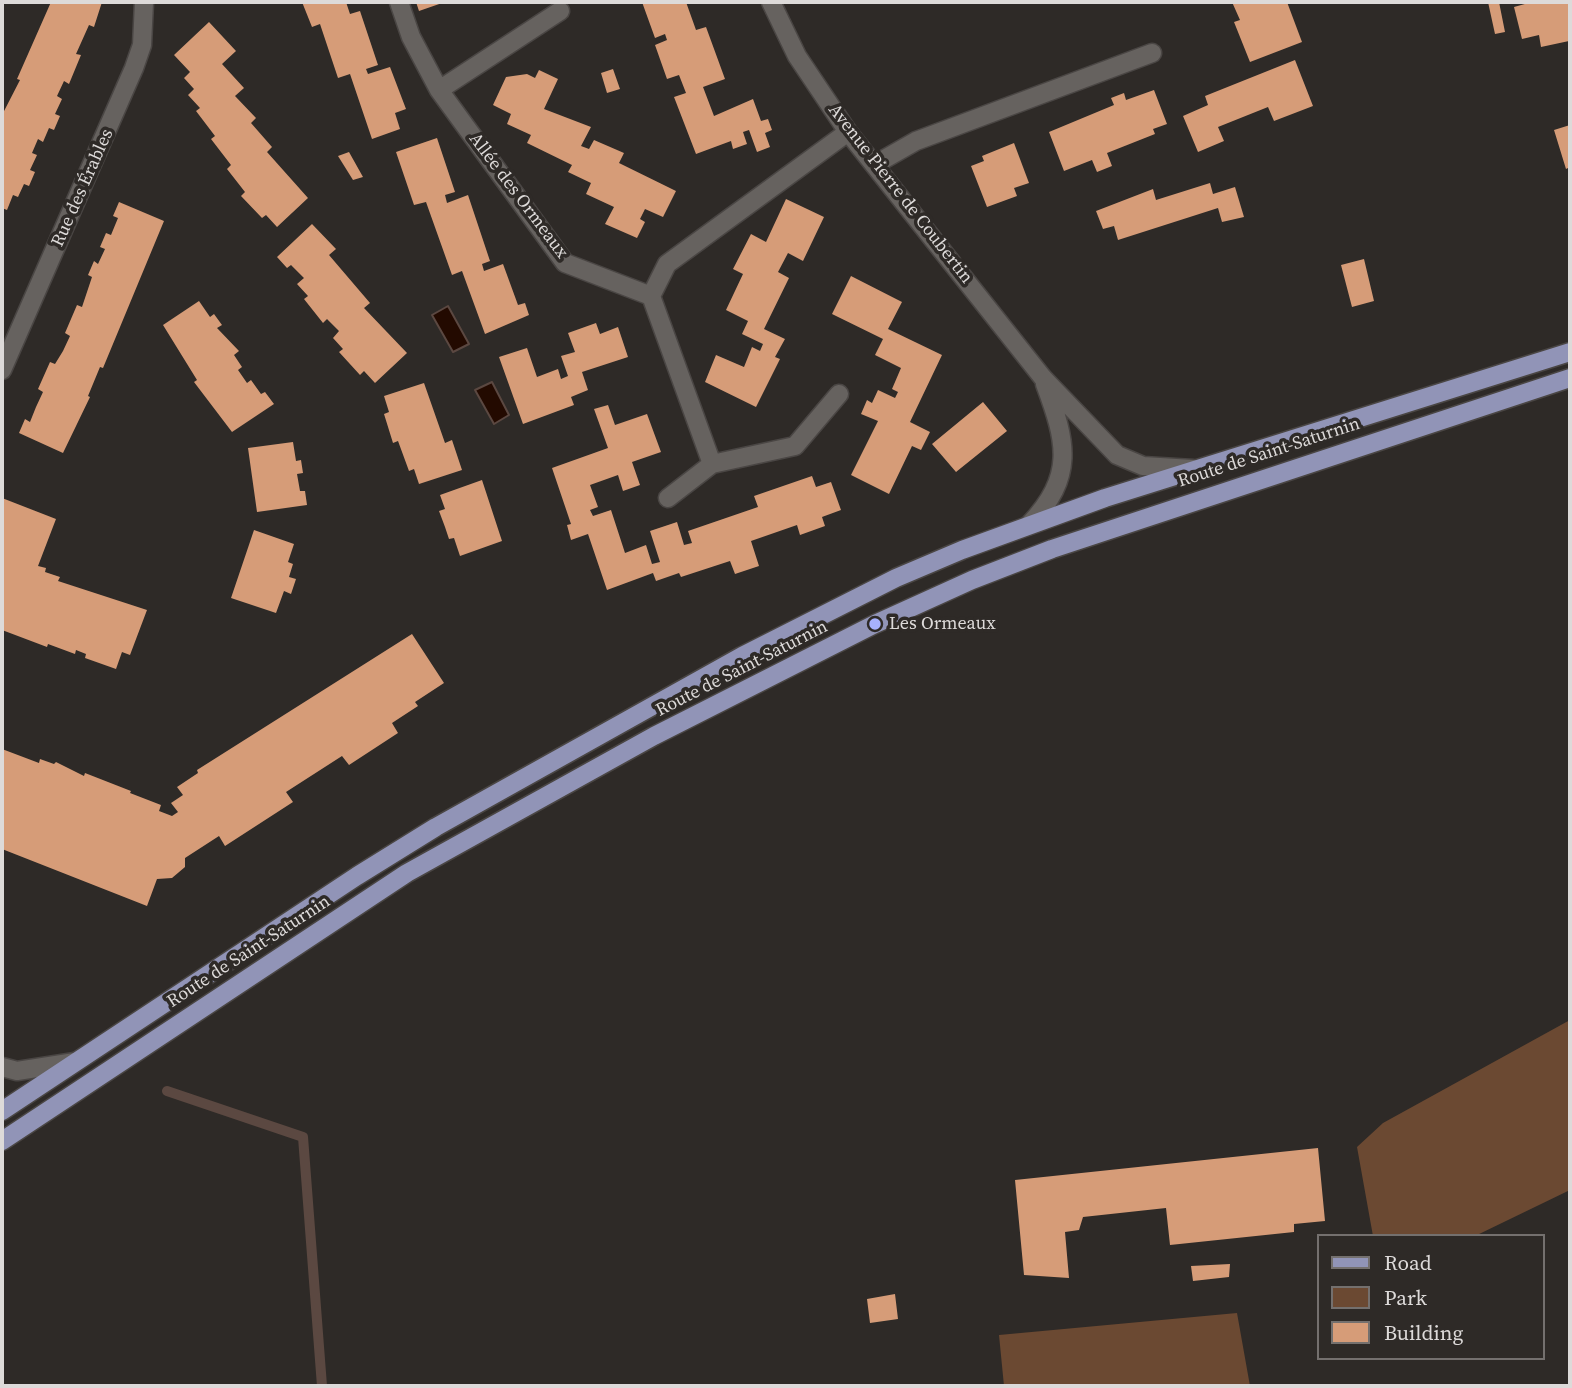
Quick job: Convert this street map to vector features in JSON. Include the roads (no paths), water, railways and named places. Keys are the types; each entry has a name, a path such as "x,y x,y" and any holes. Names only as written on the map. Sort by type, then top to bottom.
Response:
{"main road":[{"name":"Route de Saint-Saturnin","path":"2,1111 357,876 536,769 742,656 896,578 1029,526 1570,352"},
{"name":"Route de Saint-Saturnin","path":"2,1141 407,873 654,736 875,624 972,580 1071,542 1570,378"}],"street":[{"name":"Rue des Érables","path":"2,370 134,68 142,45 144,2"},
{"name":"Allée des Ormeaux","path":"398,2 411,37 439,90 565,263 651,296"},
{"name":"Avenue Pierre de Coubertin","path":"771,2 797,56 848,132 1043,378 1117,455 1143,466 1201,469"},
{"path":"439,90 560,10"},
{"path":"874,164 916,141 1152,53"},
{"path":"712,464 651,296 667,264 848,132"},
{"name":"Avenue Pierre de Coubertin","path":"1029,526 1058,482 1065,463 1065,448 1058,419 1043,378"},
{"path":"668,498 712,464 795,446 839,394"},
{"path":"2,1067 18,1071 75,1062"}],"waterway":[{"path":"167,1091 303,1137 322,1386"}],"place":[{"name":"Les Ormeaux","path":"875,624"}]}
